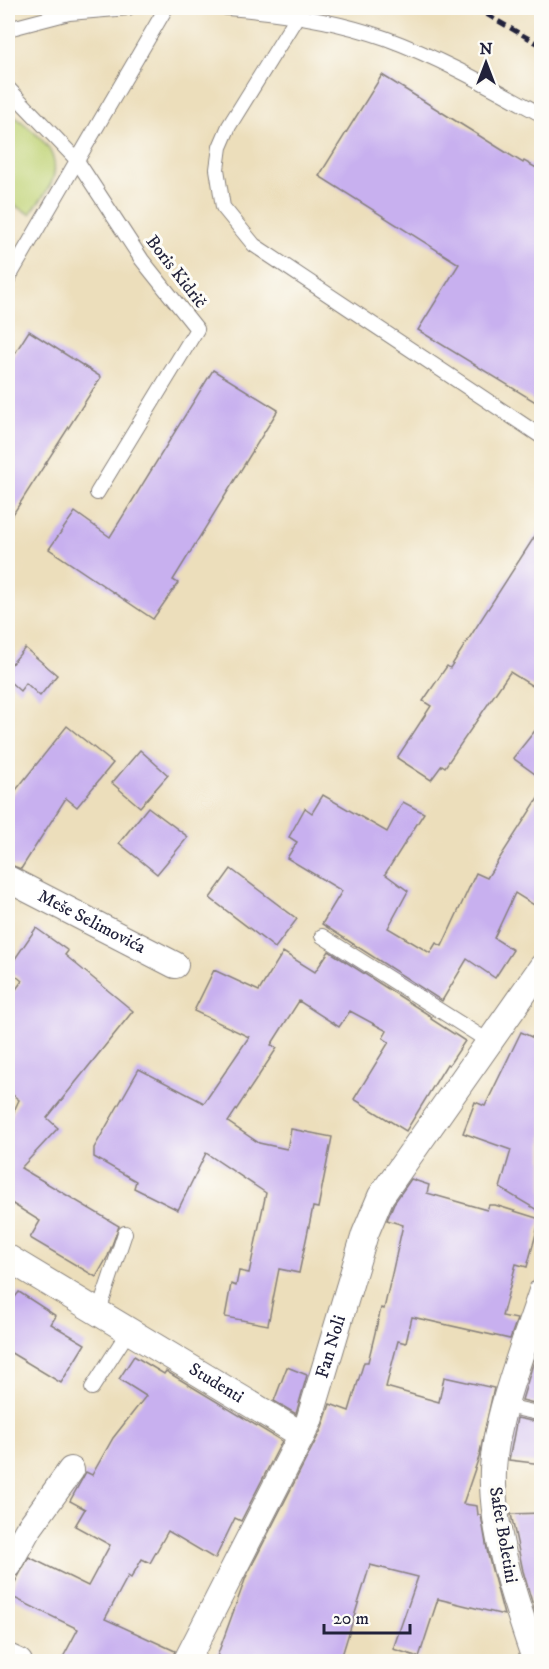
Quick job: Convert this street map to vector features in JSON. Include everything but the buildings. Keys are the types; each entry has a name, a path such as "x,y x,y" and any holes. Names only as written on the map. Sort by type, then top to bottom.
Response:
{"street":[{"name":"Meše Selimovića","path":"8,879 175,965"},
{"name":"Fan Noli","path":"187,1661 303,1435 315,1406 365,1234 381,1196 542,967"},
{"name":"Studenti","path":"8,1258 130,1329 303,1435"},
{"name":"Safet Boletini","path":"536,1662 518,1609 494,1502 492,1483 495,1452 506,1406 542,1291"},
{"path":"8,1565 27,1531 71,1470"},
{"path":"8,1657 19,1662"}],"lane":[{"path":"8,29 69,13 128,8"},
{"path":"8,279 166,8"},
{"path":"227,8 298,15 384,38 476,78 542,115"},
{"path":"298,15 230,126 220,147 217,169 223,207 254,245 542,437"},
{"name":"Boris Kidrič","path":"8,88 76,159 142,260 197,329 97,493"},
{"path":"322,936 489,1041"},
{"path":"99,1311 125,1233"},
{"path":"92,1388 130,1329"},
{"path":"506,1406 542,1414"}],"green space":[{"path":"8,111 41,139 53,157 51,183 30,214 8,202"}],"railway":[{"path":"475,8 542,46"}]}
